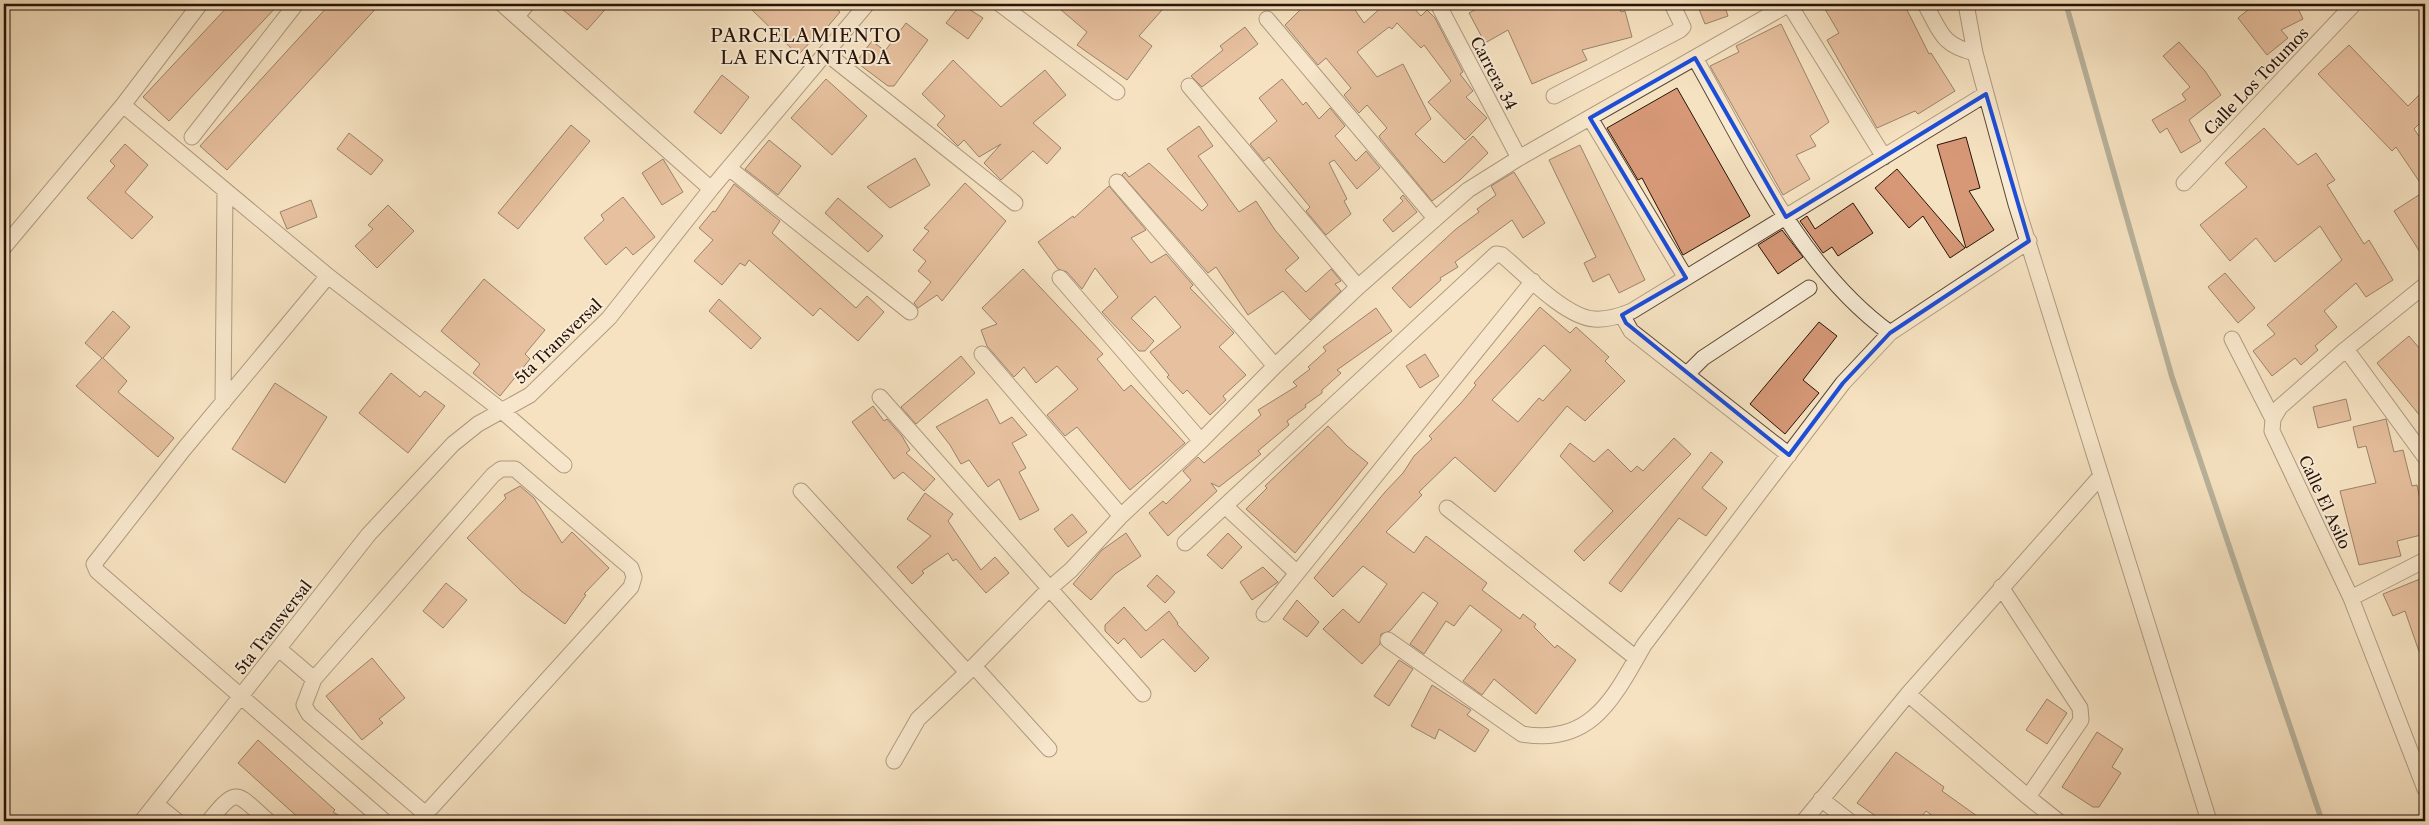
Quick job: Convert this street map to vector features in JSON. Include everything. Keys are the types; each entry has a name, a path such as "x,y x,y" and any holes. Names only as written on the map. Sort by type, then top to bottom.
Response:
{"street":[{"path":"4,247 123,105 200,4"},
{"path":"192,137 296,4"},
{"path":"502,4 711,190"},
{"path":"517,16 527,4"},
{"name":"5ta Transversal","path":"142,821 382,520 453,444 478,424 530,395 609,318 729,168 867,4"},
{"path":"1000,4 1117,92"},
{"name":"Carrera 34","path":"1438,4 1519,158"},
{"path":"1554,96 1680,30 1682,27 1681,22 1672,4"},
{"path":"894,761 918,719 971,669 1049,589 1071,570 1121,516 1202,442 1275,366 1358,287 1435,218 1468,190 1519,158 1789,4 1884,157"},
{"path":"1925,4 1946,41 1956,49 1975,53"},
{"path":"1966,4 1975,53 2016,204 2209,821"},
{"name":"Calle Los Totumos","path":"2184,182 2354,4"},
{"path":"1267,19 1435,218"},
{"path":"826,53 1015,203"},
{"path":"1695,58 1786,217 1819,265 1872,320 1890,333"},
{"path":"1189,86 1358,287"},
{"path":"1185,543 1496,254 1502,255 1567,309 1592,319 1612,319 1686,278 1986,94"},
{"path":"123,105 328,276 501,410 564,465"},
{"path":"1590,118 1686,278"},
{"path":"729,168 910,312"},
{"path":"1117,182 1275,366"},
{"path":"223,403 225,190"},
{"path":"1388,640 1522,734 1541,737 1556,736 1578,730 1603,709 1650,637 1844,382 1890,333 2029,241"},
{"path":"328,276 94,564 97,572 384,821"},
{"path":"1060,278 1202,442"},
{"path":"1264,614 1533,281"},
{"path":"2273,419 2280,406 2425,284"},
{"path":"1687,374 1703,358 1809,288"},
{"path":"1622,315 1631,331 1789,455"},
{"name":"Calle El Asilo","path":"2232,339 2273,419 2272,431 2351,598 2425,789"},
{"path":"2346,349 2425,457"},
{"path":"982,354 1121,516"},
{"path":"880,396 1143,694"},
{"path":"501,469 515,469 631,568 634,577 631,587 426,812 422,811 309,714 304,705 307,690 314,679 493,475 501,469"},
{"path":"1804,821 1908,694 2100,477"},
{"path":"801,491 1049,749"},
{"path":"1225,506 1298,573"},
{"path":"1447,508 1636,658"},
{"path":"2351,598 2425,560"},
{"path":"2001,587 2080,708 2081,715 2081,720 2028,797"},
{"path":"279,649 314,679"},
{"path":"1908,694 2058,821"},
{"path":"209,821 227,799 234,796 242,798 268,821"},
{"path":"1821,799 1849,821"},
{"path":"156,804 177,821"}],"highlighted area":[{"path":"1695,58 1786,217 1986,94 2029,241 1890,333 1843,383 1789,455 1626,323 1622,315 1686,278 1590,118"}],"building":[{"path":"230,4 279,4 169,121 143,97"},
{"path":"330,4 380,4 227,170 200,146"},
{"path":"556,4 610,4 587,30"},
{"path":"746,4 830,4 840,12 819,37 817,35 798,55"},
{"path":"961,4 983,18 968,39 946,23"},
{"path":"1054,4 1154,4 1162,10 1139,36 1152,46 1127,80 1077,45 1087,32"},
{"path":"1306,4 1351,4 1364,23 1385,4 1410,4 1421,16 1427,10 1435,18 1463,72 1460,74 1473,91 1466,97 1487,118 1465,140 1428,102 1451,81 1424,45 1421,48 1397,23 1392,29 1389,27 1357,52 1377,77 1403,64 1431,119 1415,134 1444,163 1473,136 1488,153 1460,180 1432,201 1380,138 1379,136 1387,128 1367,105 1359,113 1344,95 1351,88 1326,58 1318,65 1285,25"},
{"path":"1486,4 1618,4 1621,12 1625,11 1632,37 1582,50 1587,60 1532,84 1508,30 1485,43 1469,13"},
{"path":"1697,4 1724,4 1728,16 1705,24"},
{"path":"1822,4 1904,4 1929,54 1931,53 1955,91 1918,114 1915,111 1877,128 1827,40 1839,33"},
{"path":"2255,4 2296,4 2303,19 2281,30 2288,38 2267,55 2238,18"},
{"path":"906,23 928,40 894,86 888,86 856,62 872,41 885,51"},
{"path":"1781,24 1829,122 1810,136 1816,146 1796,155 1810,179 1783,195 1710,66 1739,52 1736,46"},
{"path":"1245,27 1258,44 1202,87 1191,76 1223,50 1220,46"},
{"path":"2179,42 2205,71 2221,95 2189,120 2201,141 2181,153 2167,128 2160,133 2152,120 2186,100 2182,94 2190,87 2163,56"},
{"path":"2349,45 2408,106 2425,89 2425,118 2414,129 2425,145 2425,190 2396,147 2392,151 2318,74"},
{"path":"953,60 1001,107 1045,70 1066,95 1033,123 1061,148 1047,164 1033,151 1001,180 984,163 1001,144 979,157 964,140 958,146 937,125 945,116 922,94"},
{"path":"722,75 749,97 721,134 694,112"},
{"path":"826,79 867,116 832,155 791,118"},
{"path":"1282,79 1303,105 1306,102 1319,119 1330,108 1345,126 1335,136 1356,161 1366,151 1380,168 1357,189 1334,160 1329,163 1347,199 1344,201 1351,214 1326,235 1306,211 1310,207 1269,157 1264,161 1250,144 1277,121 1259,98"},
{"path":"1677,88 1750,216 1683,255 1642,178 1638,180 1607,128"},
{"path":"571,125 590,141 518,229 498,213"},
{"path":"1199,126 1213,146 1198,156 1239,212 1256,201 1275,230 1299,258 1285,270 1306,292 1331,269 1341,281 1335,284 1341,291 1310,320 1283,291 1248,315 1216,267 1208,273 1122,175 1125,172 1129,177 1149,163 1202,211 1208,205 1167,149"},
{"path":"2264,128 2298,165 2316,153 2335,180 2327,185 2364,244 2369,240 2393,280 2366,297 2356,283 2324,311 2337,327 2315,346 2318,350 2301,365 2295,358 2272,376 2253,351 2275,334 2267,325 2342,260 2320,226 2275,262 2256,238 2230,261 2200,225 2247,187 2225,163"},
{"path":"349,133 383,160 371,175 337,149"},
{"path":"1966,137 1980,188 1969,191 1994,230 1966,248 1937,145"},
{"path":"769,140 801,166 778,195 745,169"},
{"path":"125,144 148,165 125,192 153,217 132,239 87,198 115,166 110,161"},
{"path":"1580,145 1645,280 1619,293 1609,274 1593,282 1584,263 1596,257 1549,160"},
{"path":"915,158 930,185 890,208 867,187"},
{"path":"663,159 683,192 662,205 642,173"},
{"path":"1897,169 1965,248 1950,258 1923,216 1909,228 1875,188"},
{"path":"1514,172 1545,223 1523,238 1512,220 1455,262 1458,267 1440,278 1441,280 1410,308 1392,288 1456,229 1479,212 1477,209 1496,195 1491,186"},
{"path":"965,183 1006,221 942,301 937,295 918,308 914,303 931,282 918,271 926,261 913,250 929,231 924,228"},
{"path":"734,184 780,221 772,233 856,308 867,296 884,312 858,341 820,308 813,316 749,260 745,266 740,263 722,285 694,261 713,240 699,228 713,211 715,212"},
{"path":"1109,186 1146,230 1131,238 1151,263 1166,254 1193,285 1190,288 1234,333 1219,347 1246,375 1223,396 1226,400 1210,415 1187,390 1183,394 1167,377 1169,375 1150,352 1181,327 1155,296 1131,318 1154,341 1145,351 1139,351 1102,312 1118,297 1095,268 1082,289 1067,272 1058,269 1038,242 1073,216 1074,218"},
{"path":"2425,191 2425,260 2394,211"},
{"path":"1403,195 1417,212 1393,232 1383,220 1403,201 1400,198"},
{"path":"623,197 655,237 633,255 626,247 606,265 584,238 604,220 601,215"},
{"path":"838,198 883,236 868,252 825,213"},
{"path":"311,200 317,217 287,229 280,212"},
{"path":"1853,203 1873,233 1838,256 1832,247 1823,253 1800,221 1807,216 1815,229"},
{"path":"388,205 414,231 377,268 355,246 373,229 368,225"},
{"path":"1782,230 1803,257 1778,274 1758,245"},
{"path":"1023,269 1103,354 1097,359 1124,391 1131,385 1185,443 1130,490 1077,427 1065,436 1047,415 1078,389 1057,366 1036,383 1024,367 1014,377 987,346 981,330 997,324 982,308"},
{"path":"2225,273 2255,308 2238,323 2208,287"},
{"path":"484,279 545,330 525,354 530,359 500,396 473,373 480,364 441,331"},
{"path":"719,299 761,338 751,349 709,311"},
{"path":"1540,307 1570,333 1576,327 1609,357 1605,361 1625,381 1585,421 1567,406 1495,492 1455,457 1419,492 1422,495 1386,532 1414,553 1426,536 1487,583 1482,590 1520,619 1523,614 1536,624 1534,627 1555,648 1557,645 1576,660 1536,714 1494,679 1482,695 1463,681 1502,630 1470,605 1454,626 1446,621 1424,654 1410,644 1438,603 1423,592 1390,631 1381,634 1380,644 1362,664 1323,629 1343,609 1359,623 1387,584 1363,566 1333,597 1314,578 1403,473 1414,456 1432,439 1429,436 1461,403 1476,385 1474,383","holes":["1544,345 1571,370 1543,401 1539,398 1518,422 1492,400"]},
{"path":"1376,308 1392,331 1337,370 1341,373 1322,390 1322,393 1287,421 1289,425 1258,451 1261,454 1219,487 1211,483 1217,491 1168,536 1149,513 1163,501 1166,504 1191,480 1183,471 1198,457 1204,463 1261,415 1258,410 1297,386 1293,382 1310,369 1308,367 1326,351 1323,347"},
{"path":"113,311 130,327 103,358 127,381 118,392 174,438 158,457 76,386 102,358 85,343"},
{"path":"1819,322 1837,336 1803,380 1819,393 1785,434 1750,404"},
{"path":"2409,336 2425,355 2425,422 2377,363"},
{"path":"1425,354 1439,376 1420,388 1406,366"},
{"path":"961,356 975,373 916,424 901,407"},
{"path":"391,373 420,397 425,391 445,406 408,453 359,413"},
{"path":"275,383 327,417 285,483 232,449"},
{"path":"987,399 1000,424 1012,417 1027,435 1012,443 1026,468 1019,472 1039,510 1020,520 999,479 988,487 969,460 961,464 950,445 936,427"},
{"path":"2346,399 2351,420 2318,428 2313,407"},
{"path":"873,406 884,421 887,419 902,436 910,450 906,453 935,479 924,491 903,472 894,479 852,422"},
{"path":"2386,419 2394,452 2403,450 2412,486 2417,485 2423,512 2425,512 2425,534 2397,541 2401,556 2359,565 2340,491 2376,483 2366,446 2358,448 2353,427"},
{"path":"1328,426 1347,446 1368,463 1295,553 1246,509 1267,488 1265,486"},
{"path":"1674,438 1691,454 1584,561 1574,551 1613,511 1560,456 1570,443 1594,462 1608,449 1631,472 1637,466 1643,471"},
{"path":"1711,452 1723,462 1702,488 1727,508 1706,536 1679,518 1621,592 1609,583"},
{"path":"520,486 534,498 562,543 572,532 609,568 584,594 586,595 565,624 521,591 467,538 506,498 504,495"},
{"path":"925,493 953,514 948,521 981,570 995,557 1009,573 986,593 956,559 953,561 948,553 922,571 924,573 912,584 897,567 931,536 907,519"},
{"path":"1072,514 1087,532 1068,547 1054,529"},
{"path":"1126,533 1141,556 1115,574 1091,600 1073,584 1102,550"},
{"path":"1228,533 1242,547 1222,569 1207,555"},
{"path":"1263,567 1278,582 1252,600 1240,582"},
{"path":"1157,575 1175,592 1165,603 1147,586"},
{"path":"2425,577 2425,662 2423,663 2405,611 2393,616 2383,594"},
{"path":"446,583 467,600 443,628 423,611"},
{"path":"1297,600 1319,622 1307,637 1283,619"},
{"path":"1124,607 1146,631 1169,611 1177,624 1209,658 1195,672 1163,639 1141,658 1124,638 1118,644 1105,631 1105,625"},
{"path":"372,658 405,698 379,719 383,723 362,740 326,696"},
{"path":"1399,660 1413,669 1389,706 1374,696"},
{"path":"1432,685 1471,710 1467,715 1489,730 1475,752 1439,729 1435,739 1411,726"},
{"path":"2047,699 2067,713 2047,744 2026,730"},
{"path":"2097,732 2123,749 2112,767 2121,773 2099,807 2093,807 2062,787"},
{"path":"258,740 335,810 333,812 349,821 302,821 238,763"},
{"path":"1896,752 1944,787 1942,791 1984,821 1940,821 1926,811 1918,821 1883,821 1857,803"}],"waterway":[{"path":"2066,4 2172,377 2322,821"}],"district":[{"name":"PARCELAMIENTO LA ENCANTADA","path":"806,46"}]}
